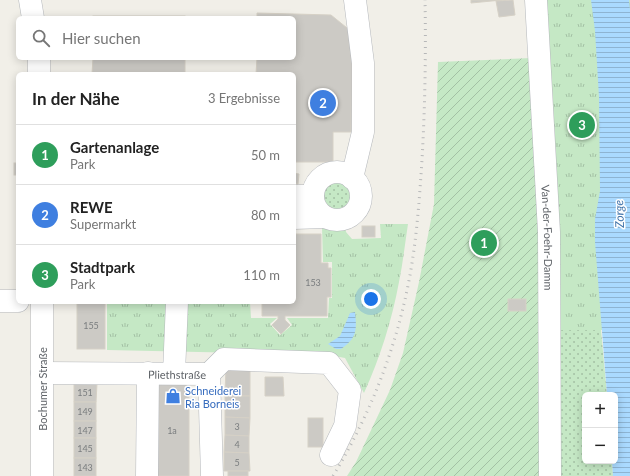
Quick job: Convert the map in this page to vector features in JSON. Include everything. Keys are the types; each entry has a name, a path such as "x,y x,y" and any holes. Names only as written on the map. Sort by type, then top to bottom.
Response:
{"street":[{"path":"30,0 33,16"},
{"path":"42,16 44,0"},
{"path":"352,178 363,132 363,63 355,0"},
{"name":"Van-der-Foehr-Damm","path":"536,0 549,232 550,476"},
{"path":"39,60 39,72"},
{"path":"296,218 325,217 335,220 344,219 353,214 358,208 360,192 358,184 345,173 334,172 326,174 318,181 314,188 303,196 314,204 318,212 325,217"},
{"path":"0,301 16,301"},
{"name":"Bochumer Straße","path":"42,304 42,476"},
{"path":"174,374 177,304"},
{"path":"209,374 224,359 329,362 350,390 345,426 331,455"},
{"name":"Pliethstraße","path":"42,373 209,374 212,476"},
{"path":"147,476 148,373"}],"green space":[{"path":"546,0 630,0 630,330 543,330"},
{"path":"531,58 539,193 543,476 347,476 356,462 390,390 403,353 419,282 434,204 438,62"},
{"path":"336,181 347,185 351,196 347,207 336,211 325,207 321,196 325,185"},
{"path":"380,224 408,224 393,310 380,353 364,393 345,358 329,355 107,350 107,304 250,304 251,318 277,318 270,324 280,335 292,325 287,318 328,318 329,298 332,298 332,262 323,262 322,226 345,226 346,232 352,239 381,238"},
{"path":"543,330 601,330 607,392 582,392 582,464 612,464 613,476 543,476"}],"water":[{"name":"Zorge","path":"591,0 629,0 630,476 613,476 612,464 618,464 618,392 607,392 595,242 595,219 600,191 599,97 595,31"},
{"path":"355,312 356,329 350,341 341,349 336,349 328,344 340,336 350,313"}],"building":[{"path":"471,0 502,0 471,3"},
{"path":"513,0 515,15 499,17 496,1"},
{"path":"257,13 331,15 352,32 351,132 333,132 333,162 296,162 296,72 256,72 257,60 296,60 296,16 257,16"},
{"path":"93,60 185,60 185,72 92,72"},
{"path":"14,163 16,163 16,175 14,175"},
{"path":"296,173 299,174 298,184 296,184"},
{"path":"362,226 375,226 375,237 362,237"},
{"path":"296,234 321,234 321,263 328,263 328,268 331,268 331,297 327,297 327,316 285,316 285,320 290,325 281,334 272,325 278,319 278,316 262,316 262,304 296,304"},
{"path":"508,299 526,299 526,311 508,311"},
{"path":"77,304 105,304 105,349 77,349"},
{"path":"226,366 250,366 250,396 225,396"},
{"path":"265,377 283,377 284,396 265,396"},
{"path":"74,382 97,383 96,402 74,402"},
{"path":"155,384 189,384 189,476 154,476"},
{"path":"225,396 250,396 250,418 225,417"},
{"path":"74,402 96,402 96,421 74,421"},
{"path":"225,417 250,418 249,436 225,435"},
{"path":"308,418 323,418 323,447 308,447"},
{"path":"74,421 96,421 96,438 74,438"},
{"path":"225,435 249,436 249,453 224,452"},
{"path":"74,438 96,438 96,458 74,458"},
{"path":"224,452 249,453 250,471 224,471"},
{"path":"74,458 96,458 96,476 74,476"},
{"path":"228,471 248,471 248,476 228,476"}],"railway":[{"path":"333,476 357,433 386,366 406,295 417,228 420,194 424,120 425,0"}],"place":[{"name":"REWE","path":"323,103"},
{"name":"Stadtpark","path":"582,125"},
{"name":"Gartenanlage","path":"484,243"},
{"name":"Schneiderei Ria Borneis","path":"173,396"}]}
